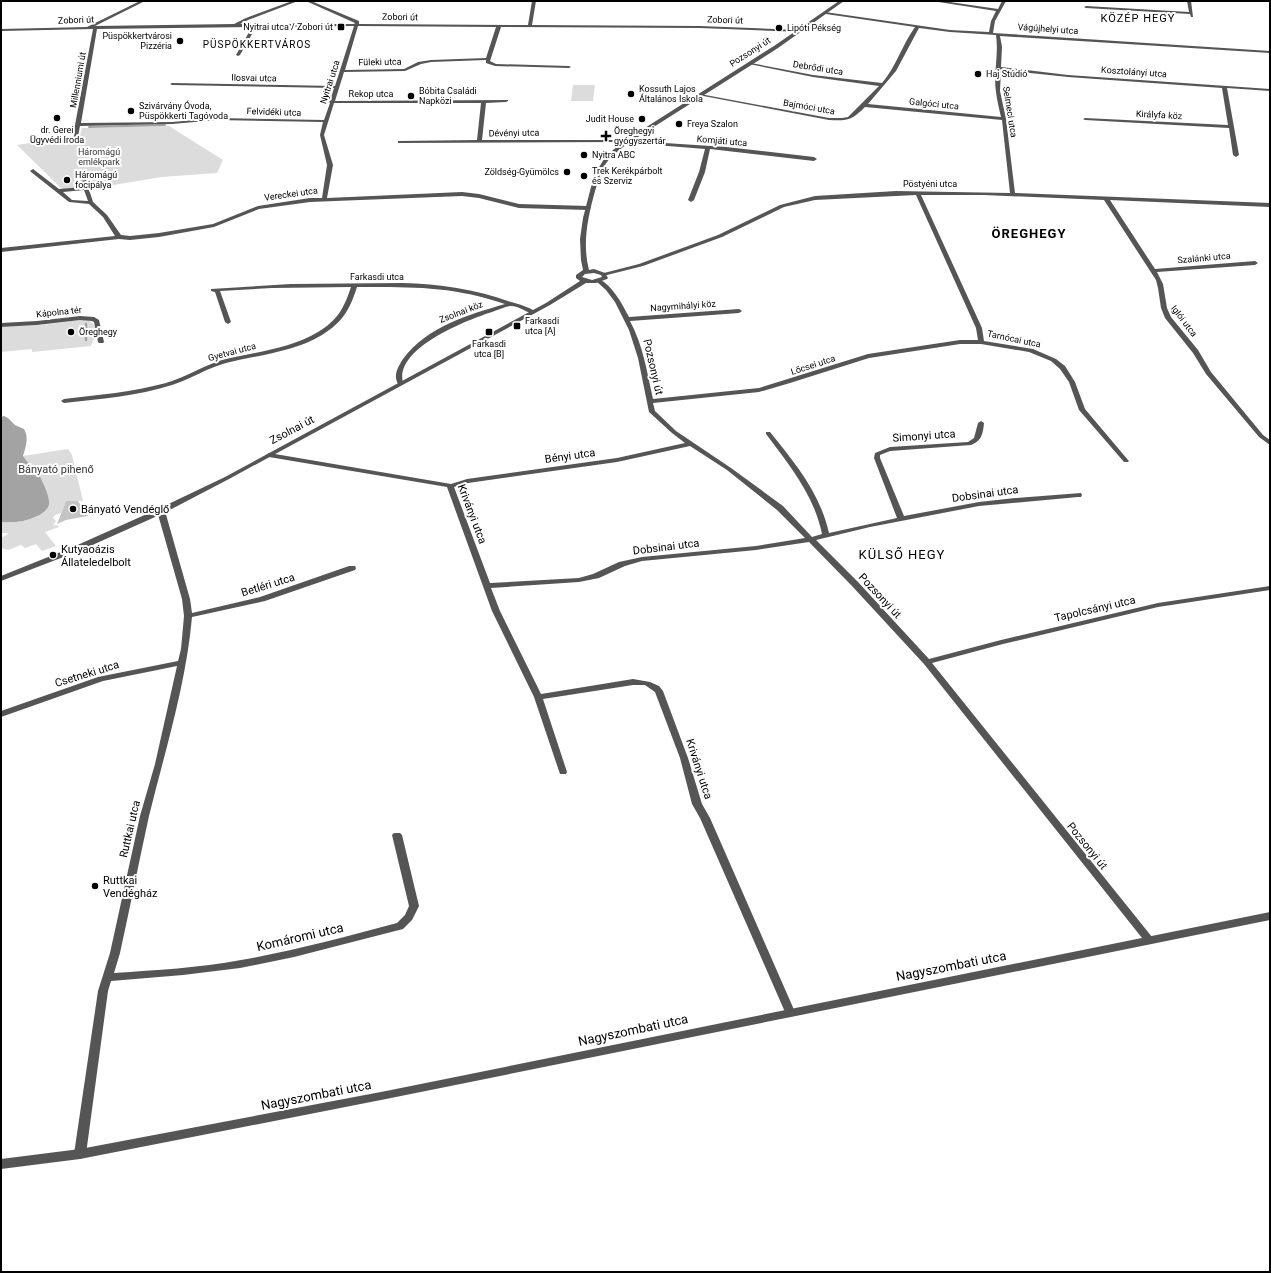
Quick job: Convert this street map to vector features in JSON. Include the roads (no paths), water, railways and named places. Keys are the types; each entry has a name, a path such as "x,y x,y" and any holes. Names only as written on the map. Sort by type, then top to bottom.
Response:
{"street":[{"path":"89,27 143,1"},
{"path":"236,25 247,19 296,1"},
{"path":"308,1 354,20 357,22 357,25"},
{"path":"530,25 534,1"},
{"name":"Pozsonyi út","path":"584,281 579,278 579,275 586,271 582,240 588,208 604,163 615,150 751,64 842,1"},
{"path":"934,1 999,10"},
{"path":"991,34 993,21 1004,1"},
{"path":"1086,7 1192,14 1188,1"},
{"name":"Vágújhelyi utca","path":"826,13 950,31 1270,52"},
{"name":"Zobori út","path":"1,30 236,25 530,25 713,27 800,31"},
{"path":"238,55 255,25"},
{"name":"Nyitrai utca","path":"324,199 330,165 322,135 331,102 357,25"},
{"path":"488,59 498,26"},
{"name":"Millenniumi út","path":"76,136 95,27"},
{"name":"Bajmóci utca","path":"700,95 834,119 851,117 883,85 895,70 911,35 917,27"},
{"name":"Selmeci utca","path":"998,34 1000,47 998,92 1004,119 1013,194"},
{"name":"Füleki utca","path":"342,71 405,70 420,63 431,61 488,59 488,62 495,65 569,67"},
{"name":"Debrődi utca","path":"751,64 812,76 883,85"},
{"name":"Kosztolányi utca","path":"998,68 1068,76 1270,90"},
{"name":"Ilosvai utca","path":"172,84 337,87"},
{"path":"1224,87 1236,155"},
{"path":"479,141 484,101"},
{"name":"Rekop utca","path":"331,102 506,101"},
{"name":"Galgóci utca","path":"863,105 1004,119"},
{"name":"Felvidéki utca","path":"78,125 172,123 217,119 326,121"},
{"name":"Királyfa köz","path":"1085,119 1231,127"},
{"name":"Dévényi utca","path":"400,142 628,141"},
{"name":"Komjáti utca","path":"628,141 814,159"},
{"path":"691,200 702,172 708,148"},
{"path":"33,171 71,201 90,203"},
{"path":"84,181 90,203 105,216 118,237"},
{"path":"58,191 86,188"},
{"name":"Pöstyéni utca","path":"603,274 641,266 711,239 772,210 793,202 829,196 918,193 1013,194 1270,205"},
{"name":"Tarnócai utca","path":"918,193 980,328 981,342 1033,351 1050,358 1058,364 1071,379 1082,410 1126,461"},
{"name":"Vereckei utca","path":"1,250 118,237 137,238 167,234 222,223 258,208 324,199 462,194 488,197 518,206 588,208"},
{"name":"Iglói utca","path":"1106,198 1154,271 1162,286 1162,307 1166,315 1190,344 1208,373 1260,436 1270,443"},
{"name":"Szalánki utca","path":"1154,271 1256,263"},
{"path":"584,281 600,281 605,278 603,274 598,271 586,271"},
{"name":"Zsolnai út","path":"1,579 76,549 161,511 269,455 558,299 584,281"},
{"name":"Pozsonyi út","path":"600,281 608,289 628,319 641,358 652,412 665,425 729,469 780,508 812,539 927,662 1149,940"},
{"name":"Farkasdi utca","path":"228,322 215,290 355,285 443,288 472,292 533,312"},
{"name":"Gyetvai utca","path":"64,401 103,396 170,384 220,363 266,353 298,343 322,332 343,315 350,304 355,285"},
{"name":"Zsolnai köz","path":"400,384 398,377 399,371 404,362 431,336 454,323 512,304"},
{"name":"Nagymihályi köz","path":"628,319 739,311"},
{"name":"Kápolna tér","path":"1,325 88,318 97,322 101,342"},
{"name":"Lőcsei utca","path":"649,401 760,390 868,356 960,342 981,342"},
{"name":"Simonyi utca","path":"901,519 876,458 877,454 890,449 969,444 975,442 978,438 982,423"},
{"path":"768,434 806,483 815,500 825,526 826,536"},
{"name":"Bényi utca","path":"450,486 466,481 617,460 692,443"},
{"name":"Kriványi utca","path":"269,455 446,484 450,486 496,611 538,697 562,772"},
{"name":"Dobsinai utca","path":"486,586 579,580 596,576 622,564 642,559 756,548 812,539 901,519 998,502 1078,495"},
{"name":"Ruttkai utca","path":"80,1154 104,991 115,953 145,816 159,764 186,643 188,616 186,599 161,511"},
{"name":"Betléri utca","path":"188,616 255,601 352,568"},
{"name":"Tapolcsányi utca","path":"927,662 1000,642 1158,605 1270,588"},
{"name":"Csetneki utca","path":"1,714 100,679 182,663"},
{"name":"Kriványi utca","path":"538,697 633,682 644,682 653,685 659,691 684,758 697,804 705,818 790,1012"},
{"name":"Komáromi utca","path":"107,977 161,974 257,961 400,926 407,921 414,906 397,835"},
{"name":"Nagyszombati utca","path":"1,1164 80,1154 386,1095 1270,916"}],"waterway":[{"path":"89,127 165,125"},
{"path":"86,324 86,340"}],"place":[{"name":"Nyitrai utca / Zobori út","path":"341,27"},
{"name":"Lipóti Pékség","path":"779,28"},
{"name":"Püspökkertvárosi Pizzéria","path":"180,41"},
{"name":"Haj Stúdió","path":"978,74"},
{"name":"Kossuth Lajos Általános Iskola","path":"631,94"},
{"name":"Bóbita Családi Napközi","path":"411,96"},
{"name":"Szivárvány Óvoda, Püspökkerti Tagóvoda","path":"131,111"},
{"name":"dr. Gerei Ügyvédi Iroda","path":"57,118"},
{"name":"Judit House","path":"642,119"},
{"name":"Freya Szalon","path":"679,124"},
{"name":"Öreghegyi gyógyszertár","path":"606,136"},
{"name":"Nyitra ABC","path":"584,155"},
{"name":"Zöldség-Gyümölcs","path":"567,172"},
{"name":"Trek Kerékpárbolt és Szerviz","path":"584,176"},
{"name":"Háromágú focipálya","path":"67,180"},
{"name":"Farkasdi utca [A]","path":"517,326"},
{"name":"Öreghegy","path":"71,332"},
{"name":"Farkasdi utca [B]","path":"489,332"},
{"name":"Bányató Vendéglő","path":"73,509"},
{"name":"Kutyaoázis Állateledelbolt","path":"53,555"},
{"name":"Ruttkai Vendégház","path":"95,886"}],"district":[{"name":"KÖZÉP HEGY","path":"1138,18"},
{"name":"PÜSPÖKKERTVÁROS","path":"257,44"},
{"name":"ÖREGHEGY","path":"1029,233"},
{"name":"KÜLSŐ HEGY","path":"902,554"}],"park label":[{"name":"Háromágú emlékpark","path":"99,158"},
{"name":"Bányató pihenő","path":"56,469"}]}
